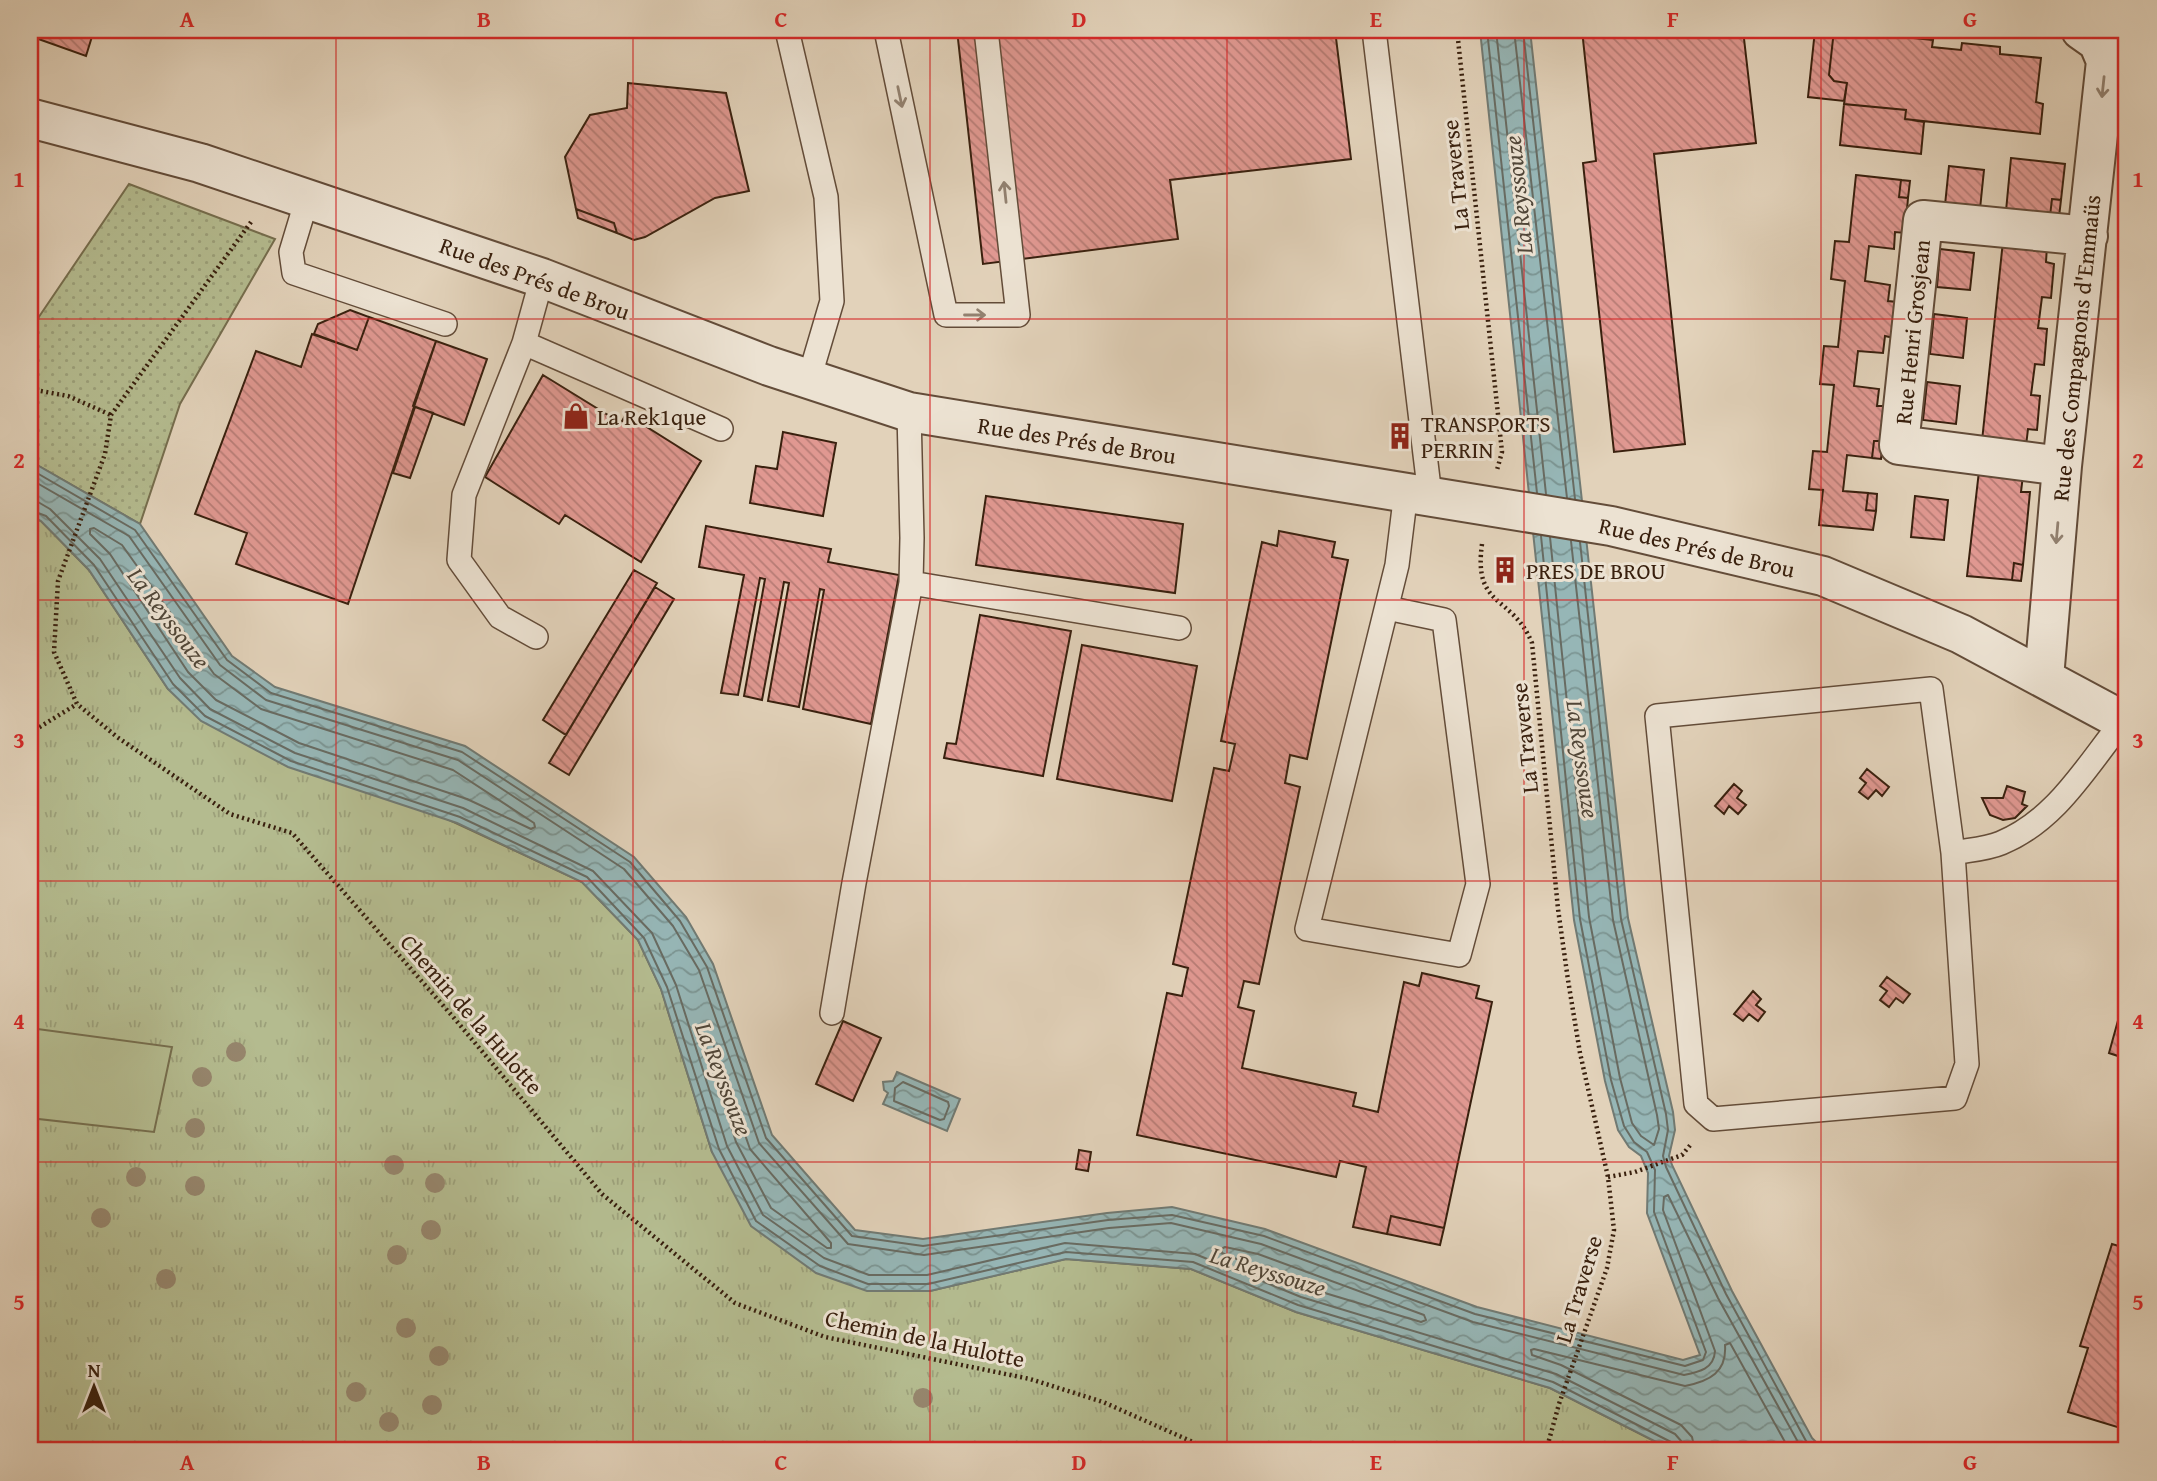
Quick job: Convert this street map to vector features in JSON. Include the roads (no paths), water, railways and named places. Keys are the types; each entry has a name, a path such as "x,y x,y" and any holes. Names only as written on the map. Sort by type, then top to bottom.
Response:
{"street":[{"name":"Rue des Compagnons d'Emmaüs","path":"2044,678 2062,466 2106,61 2098,42 2081,30"},
{"name":"Rue des Prés de Brou","path":"30,118 200,163 542,278 769,366 909,412 1611,526 1823,576 1961,634 2125,722"},
{"name":"Rue Henri Grosjean","path":"2062,466 1899,445 1923,220 2088,236"}],"lane":[{"path":"787,30 826,197 832,301 809,379"},
{"path":"886,30 946,315 1018,315 986,30"},
{"path":"1374,30 1418,494 1397,565 1307,929 1459,955 1478,884 1444,620 1387,608"},
{"path":"291,194 291,252 294,272 445,324"},
{"path":"536,637 500,617 459,560 464,495 524,344 542,278"},
{"path":"524,344 720,429"},
{"path":"832,1013 911,583 909,412"},
{"path":"911,583 1179,628"},
{"path":"1931,690 1953,853 1967,1063 1955,1098 1713,1119 1696,1104 1657,716 1931,690"},
{"path":"1953,853 2001,843 2040,820 2072,788 2125,722"}],"water":[{"name":"La Reyssouze","path":"1480,30 1530,30 1628,918 1673,1112 1675,1130 1669,1156 1732,1291 1812,1438 1825,1451 1674,1451 1550,1388 1296,1312 1191,1269 1066,1259 930,1291 867,1291 816,1273 751,1226 712,1152 661,989 638,940 582,882 457,823 288,767 201,721 168,689 89,570 41,521 30,515 30,461 140,524 232,656 275,687 465,746 634,857 686,917 713,964 772,1135 855,1230 923,1239 1107,1213 1172,1207 1265,1229 1477,1307 1683,1360 1700,1355 1647,1213 1648,1173 1641,1156 1629,1147 1618,1130 1605,1081 1574,920"},
{"path":"897,1072 960,1099 947,1131 883,1104 888,1093 884,1090 883,1082 893,1081"}],"place":[{"name":"La Rek1que","path":"576,416"},
{"name":"TRANSPORTS PERRIN","path":"1400,436"},
{"name":"PRES DE BROU","path":"1505,570"}]}
